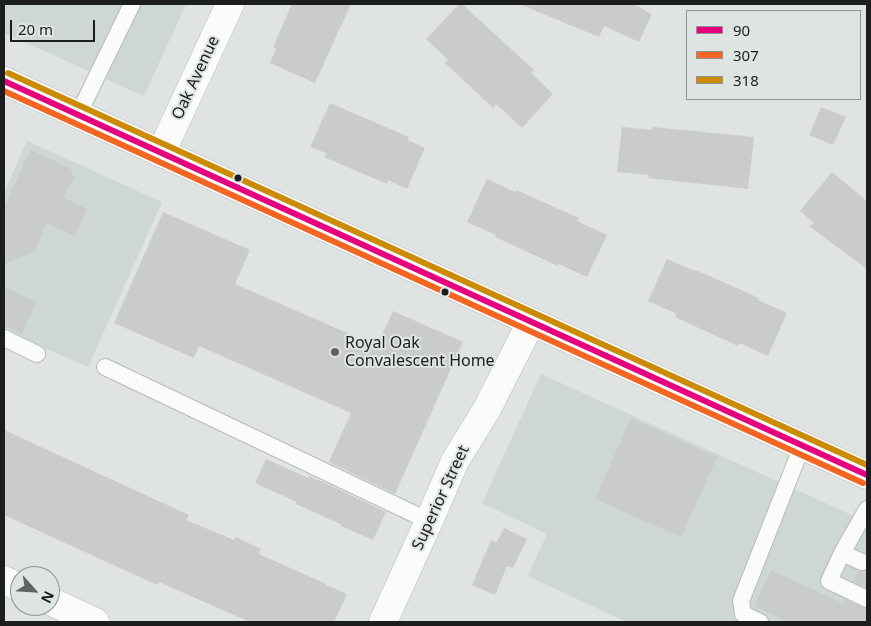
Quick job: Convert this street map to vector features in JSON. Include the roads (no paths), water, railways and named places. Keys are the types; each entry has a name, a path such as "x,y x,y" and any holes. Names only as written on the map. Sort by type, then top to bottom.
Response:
{"main road":[{"name":"Oak Avenue","path":"161,153 230,4"},
{"path":"4,82 867,475"},
{"name":"Superior Street","path":"383,622 455,461 487,409 531,322"},
{"path":"60,606 95,622"}],"lane":[{"path":"78,115 132,4"},
{"path":"4,338 37,354"},
{"path":"105,367 429,521"},
{"path":"760,622 743,614 741,602 802,446"},
{"path":"865,516 842,553 829,581 867,600"},
{"path":"842,553 862,562"}],"place":[{"name":"Royal Oak Convalescent Home","path":"335,352"}]}
